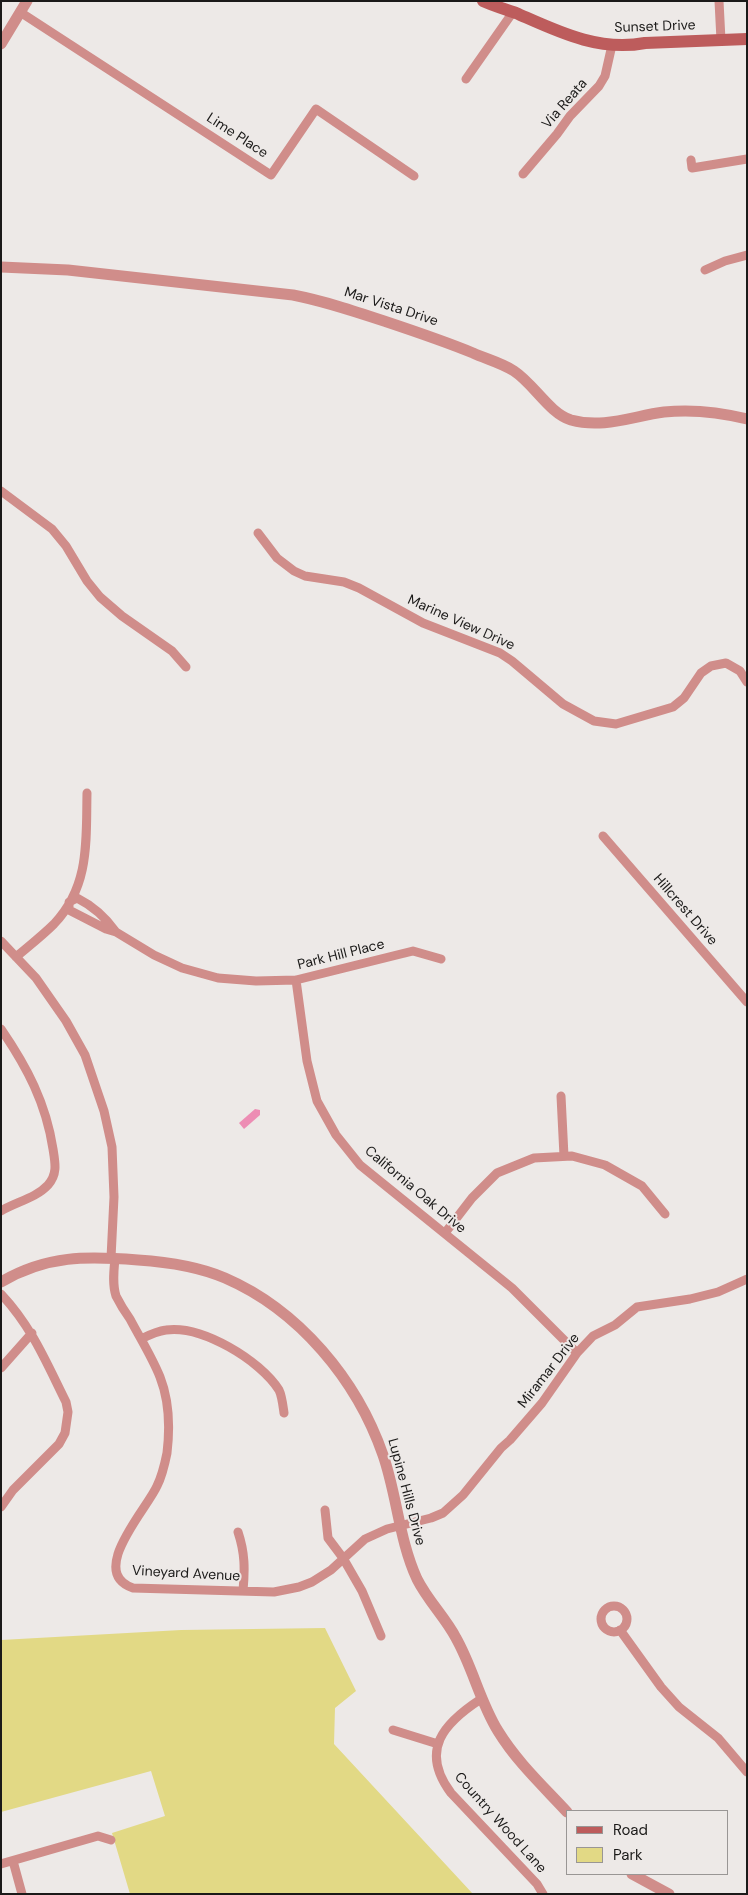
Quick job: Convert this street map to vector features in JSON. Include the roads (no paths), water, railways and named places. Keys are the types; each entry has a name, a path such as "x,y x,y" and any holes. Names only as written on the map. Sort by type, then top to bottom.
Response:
{"main road":[{"name":"Sunset Drive","path":"483,1 513,12 561,34 586,41 612,45 747,39"}],"street":[{"path":"1,44 27,1"},
{"path":"719,1 721,40"},
{"name":"Lime Place","path":"20,12 271,175 316,109 414,176"},
{"path":"466,79 513,12"},
{"name":"Via Reata","path":"523,174 570,116 599,86 605,76 612,45"},
{"path":"691,160 692,168 747,159"},
{"path":"705,270 725,261 747,255"},
{"name":"Mar Vista Drive","path":"1,267 68,270 323,300 446,341 514,370 558,413 568,419 587,424 600,424 664,412 694,410 729,415 747,420"},
{"path":"1,491 52,529 66,546 87,581 100,597 122,616 172,651 186,667"},
{"name":"Marine View Drive","path":"258,533 277,558 294,571 305,576 344,582 359,588 423,623 500,653 510,659 563,704 594,721 616,724 673,707 684,698 701,673 711,666 726,663 740,671 747,682"},
{"path":"16,957 54,924 73,900 82,878 86,856 87,793"},
{"name":"Hillcrest Drive","path":"603,836 747,1002"},
{"path":"73,900 87,903 109,922 116,932"},
{"name":"Park Hill Place","path":"73,900 69,910 106,929 116,932 154,955 182,968 218,978 256,981 296,980 413,950 441,959"},
{"name":"Vineyard Avenue","path":"1,941 36,978 66,1021 85,1055 104,1111 112,1147 114,1189 113,1279 116,1296 141,1339 160,1378 166,1403 168,1430 166,1454 158,1485 146,1506 129,1528 119,1549 115,1570 123,1584 133,1588 274,1592 298,1587 312,1582 331,1570 365,1539 401,1525"},
{"name":"California Oak Drive","path":"296,980 307,1061 317,1100 336,1135 360,1165 512,1288 577,1353"},
{"path":"1,1029 16,1050 34,1083 49,1124 56,1168 49,1184 40,1192 1,1211"},
{"path":"561,1096 564,1156"},
{"path":"445,1233 472,1198 497,1173 534,1158 572,1156 606,1165 642,1186 665,1214"},
{"name":"Lupine Hills Drive","path":"1,1282 22,1270 61,1259 113,1258 185,1265 224,1278 256,1294 280,1310 300,1327 345,1380 369,1419 384,1457 409,1558 417,1579 428,1598 449,1625 468,1659 481,1699 498,1730 521,1764 566,1811"},
{"name":"Miramar Drive","path":"401,1525 431,1518 442,1513 463,1495 501,1448 542,1403 577,1353 594,1336 615,1325 637,1307 690,1299 718,1292 747,1279"},
{"path":"1,1294 18,1312 32,1333 66,1402 68,1412 65,1433 59,1444 13,1490 1,1507"},
{"path":"141,1339 153,1333 167,1330 187,1330 219,1341 241,1354 280,1391 284,1413"},
{"path":"1,1368 32,1333"},
{"path":"325,1510 328,1538 343,1558 362,1592 381,1636"},
{"path":"238,1532 244,1549 243,1591"},
{"path":"620,1630 667,1694 679,1707 718,1738 747,1772"},
{"path":"393,1730 438,1744 448,1725 462,1712 481,1699"},
{"name":"Country Wood Lane","path":"438,1744 436,1764 444,1784 537,1884 543,1894"},
{"path":"1,1864 98,1836 111,1840"},
{"path":"13,1861 22,1894"},
{"path":"634,1875 669,1894"}]}
